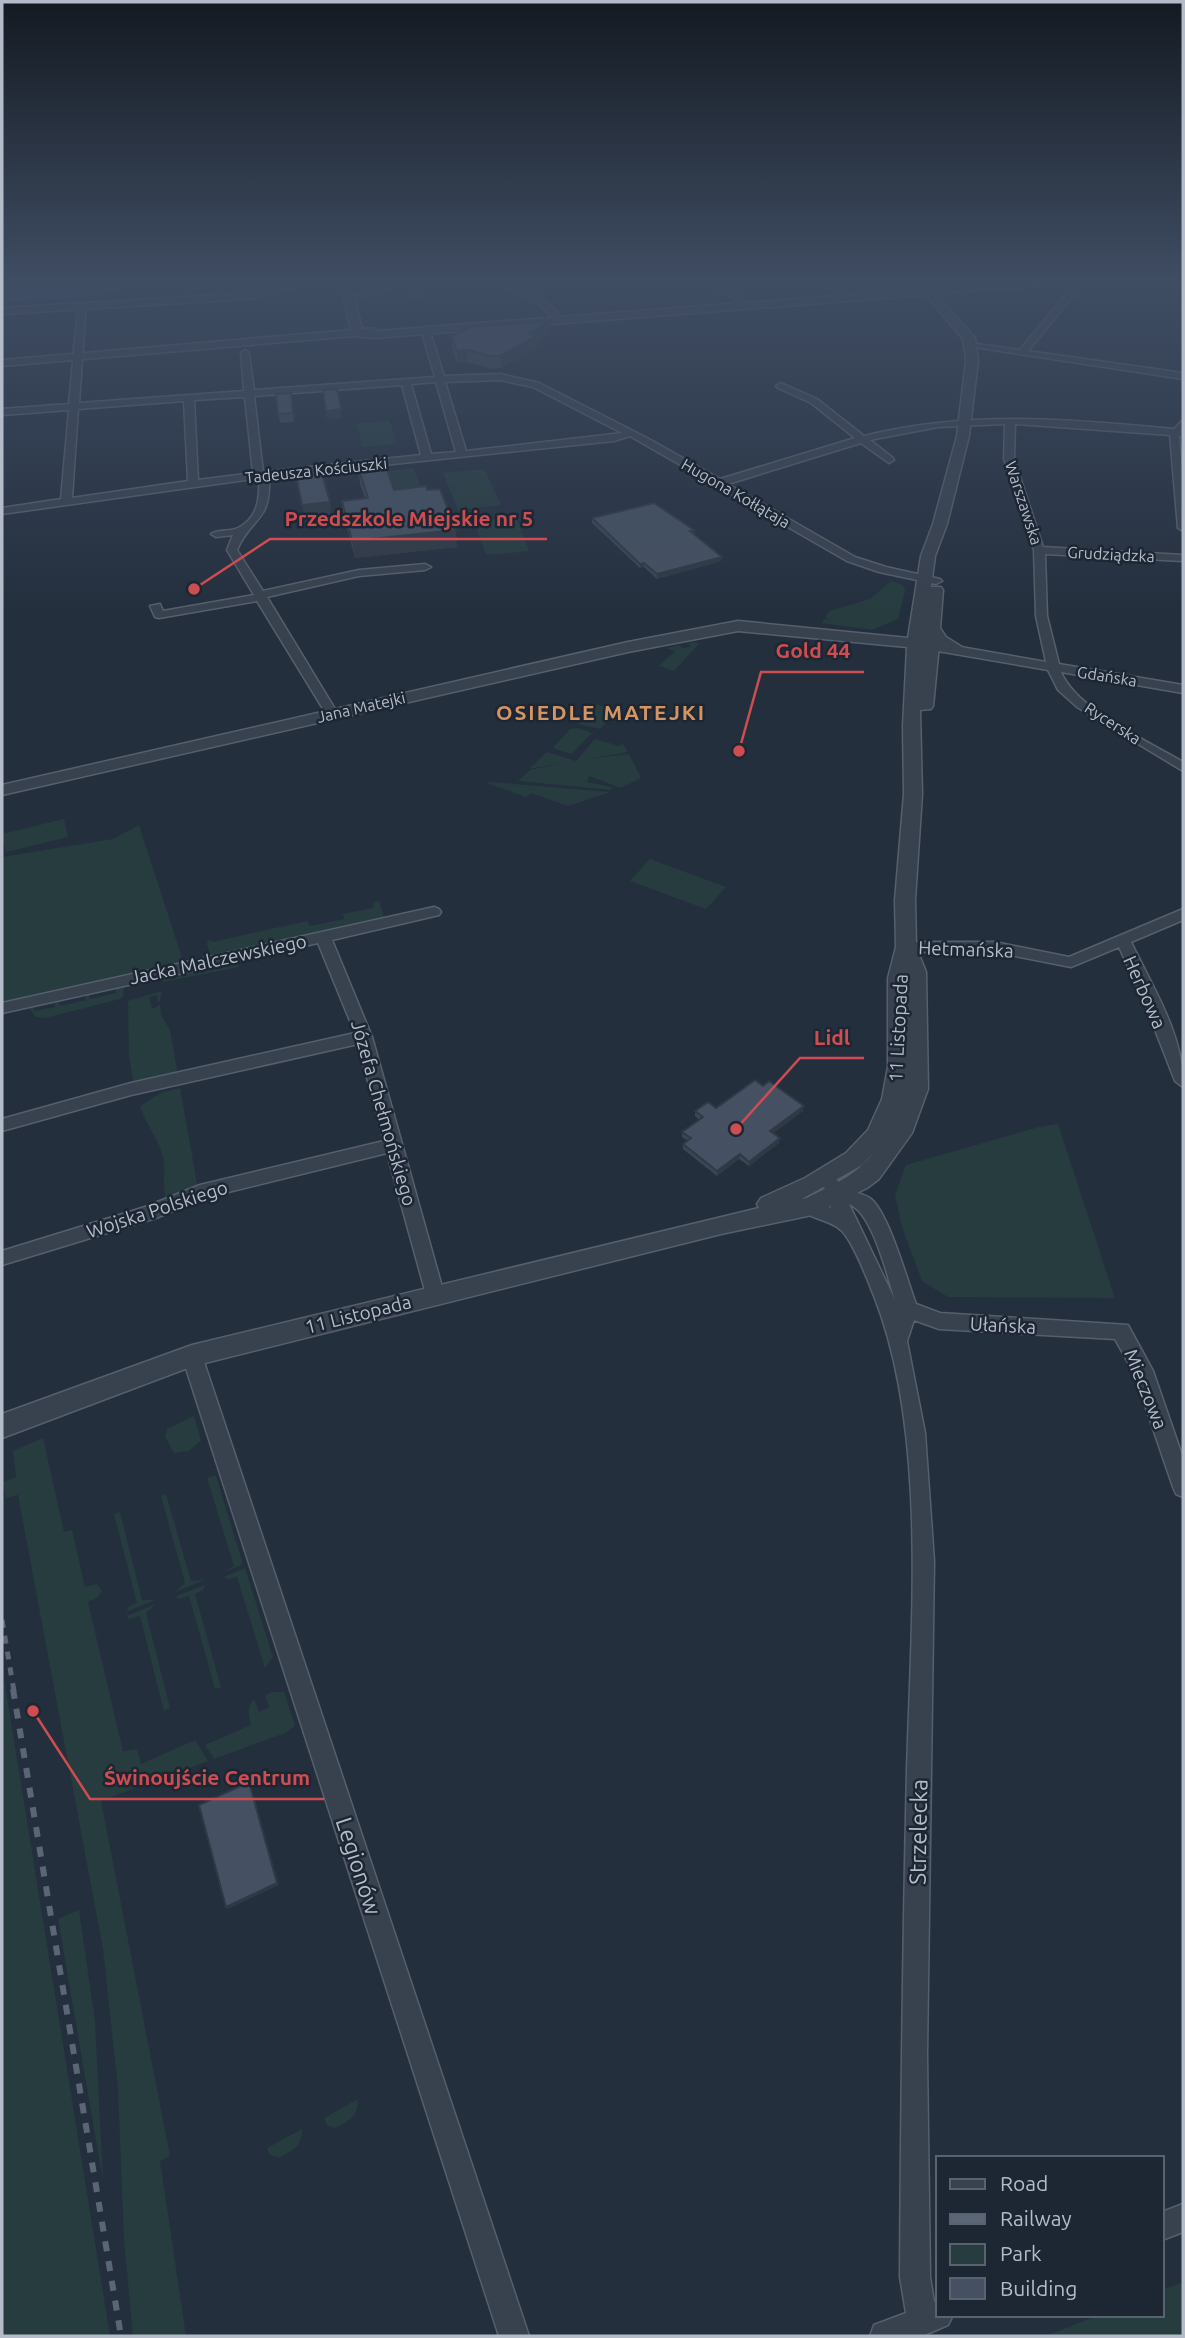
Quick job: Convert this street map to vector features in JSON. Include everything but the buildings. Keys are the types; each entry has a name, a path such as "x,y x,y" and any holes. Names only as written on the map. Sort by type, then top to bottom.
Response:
{"street":[{"path":"66,502 76,392"},
{"name":"Hugona Kołłątaja","path":"2,412 275,392"},
{"path":"409,392 427,458"},
{"path":"444,392 462,454"},
{"name":"Hugona Kołłątaja","path":"546,392 631,433 851,559 930,580"},
{"path":"794,392 814,401 866,439 889,460"},
{"name":"11 Listopada","path":"2,1426 192,1356 435,1294 809,1206 866,1149 890,1111 899,1067 898,978 906,947 905,900 914,749 922,727 923,649 930,580 940,524 964,424 968,392"},
{"path":"250,394 265,505 244,528 232,550 332,714"},
{"path":"189,398 193,484"},
{"path":"719,482 906,430 1010,420 1055,420 1181,429"},
{"name":"Warszawska","path":"1010,420 1009,459 1039,550 1042,565 1042,619 1055,668"},
{"path":"1181,429 1174,436 1175,468 1183,528"},
{"name":"Tadeusza Kościuszki","path":"2,511 261,475 614,438 631,433"},
{"path":"216,534 244,528"},
{"name":"Grudziądzka","path":"1039,550 1183,558"},
{"path":"156,606 159,615 261,596 359,573 425,567"},
{"name":"Jana Matejki","path":"2,790 642,644 722,630 923,649"},
{"path":"888,645 908,659 923,649 941,640 957,653 937,662 923,649"},
{"name":"Gdańska","path":"957,653 1183,689"},
{"name":"Rycerska","path":"1055,668 1061,686 1069,695 1183,767"},
{"name":"Jacka Malczewskiego","path":"2,1007 434,912"},
{"name":"Hetmańska","path":"906,947 995,947 1021,951 1053,962 1071,962 1183,914"},
{"name":"Józefa Chełmońskiego","path":"323,936 364,1037 435,1294"},
{"name":"Herbowa","path":"1123,941 1153,1004 1183,1082"},
{"name":"11 Listopada","path":"721,1225 871,1173 901,1133 917,1089 916,972 906,947"},
{"path":"2,1125 131,1089 364,1037"},
{"name":"Wojska Polskiego","path":"2,1258 150,1213 200,1192 394,1145"},
{"path":"871,1173 864,1193 888,1250 908,1309 897,1344"},
{"path":"832,1185 858,1199 870,1210"},
{"name":"Strzelecka","path":"832,1185 888,1307 912,1409 921,1504 923,1561 914,2055 915,2277 930,2318"},
{"path":"809,1206 838,1218 850,1227"},
{"name":"Ułańska","path":"888,1307 908,1309 939,1321 1121,1331"},
{"name":"Mieczowa","path":"1121,1331 1143,1371 1183,1487"},
{"name":"Legionów","path":"192,1356 514,2336"},
{"path":"1164,2225 1183,2218"},
{"path":"885,2336 930,2318"}],"green space":[{"path":"390,421 396,444 362,447 357,423"},
{"path":"414,468 421,488 395,491 388,471"},
{"path":"484,469 501,505 458,510 443,473"},
{"path":"516,517 529,551 486,555 474,521"},
{"path":"891,581 903,585 905,591 898,619 872,630 822,623 824,619 832,620 825,618 829,611 870,599"},
{"path":"692,642 708,645 699,644 674,671 659,666 675,651 666,648 679,645 682,648 691,647 688,643"},
{"path":"596,704 612,709 616,714 600,729 578,724"},
{"path":"577,728 592,733 571,754 553,748 570,729"},
{"path":"595,739 619,746 623,744 628,752 586,759 629,754 641,778 621,788 589,776 587,782 611,787 612,790 518,781 530,770 568,762 529,769 547,752 576,761"},
{"path":"487,783 610,792 568,806 531,793 526,797"},
{"path":"64,819 68,837 6,852 2,834"},
{"path":"139,825 183,961 2,1002 2,857 113,839"},
{"path":"650,859 726,887 706,909 630,881"},
{"path":"379,901 384,917 382,919 214,957 209,955 207,941 307,921 310,926 344,919 343,914 373,908 374,902"},
{"path":"239,959 239,967 163,982 161,976"},
{"path":"124,985 123,997 120,999 45,1018 36,1017 28,1006 33,1005 34,1011 55,1007 54,1000 58,999 60,1006 86,1000 85,993 89,993 90,999 116,993 116,987"},
{"path":"162,991 160,1001 157,1002 157,995 149,997 152,1009 160,1005 161,1015 170,1030 178,1075 134,1085 129,1057 128,1001"},
{"path":"180,1088 198,1189 168,1202 164,1190 163,1157 140,1106 161,1093"},
{"path":"1058,1124 1115,1298 948,1297 922,1281 902,1227 895,1195 906,1165"},
{"path":"194,1416 201,1440 189,1451 174,1453 165,1437 167,1429"},
{"path":"43,1438 64,1532 72,1530 85,1587 97,1584 102,1591 98,1597 88,1602 123,1751 137,1749 141,1764 195,1740 208,1761 101,1801 170,2156 160,2161 186,2336 133,2336 124,2240 118,2088 103,1949 18,1495 6,1498 3,1482 16,1477 13,1451"},
{"path":"216,1476 243,1564 223,1573 234,1566 207,1478"},
{"path":"166,1494 191,1581 204,1580 175,1592 185,1583 161,1496"},
{"path":"120,1512 142,1600 155,1600 126,1612 129,1606 137,1603 114,1514"},
{"path":"245,1568 273,1657 265,1668 237,1577 224,1577"},
{"path":"205,1585 203,1590 195,1594 221,1687 215,1689 189,1596 179,1599 176,1596"},
{"path":"156,1604 146,1613 170,1708 164,1711 140,1616 129,1619 127,1616"},
{"path":"2,1666 110,2336 2,2336"},
{"path":"284,1692 295,1726 285,1733 214,1759 205,1745 251,1725 251,1702 254,1699 259,1712 269,1707 265,1695"},
{"path":"79,1910 95,2021 103,2181 58,1919"},
{"path":"358,2099 357,2110 349,2120 335,2128 327,2125 324,2118"},
{"path":"302,2129 300,2140 292,2150 279,2158 270,2155 267,2148"},
{"path":"1183,2282 1183,2336 1046,2336 1094,2317 1164,2317 1164,2289"}],"railway":[{"path":"2,1620 14,1691"},
{"path":"13,1689 121,2336"}],"place":[{"name":"Przedszkole Miejskie nr 5","path":"194,589"},
{"name":"Gold 44","path":"739,751"},
{"name":"Lidl","path":"736,1129"},
{"name":"Świnoujście Centrum","path":"33,1711"}],"district":[{"name":"OSIEDLE MATEJKI","path":"601,712"}]}
